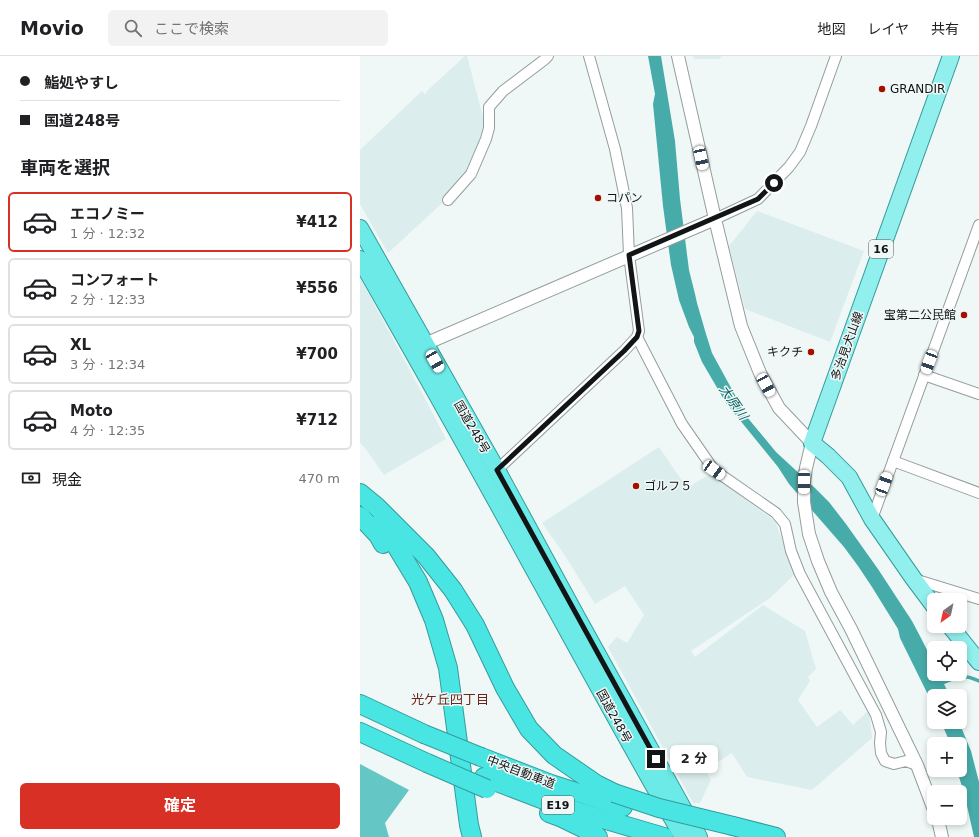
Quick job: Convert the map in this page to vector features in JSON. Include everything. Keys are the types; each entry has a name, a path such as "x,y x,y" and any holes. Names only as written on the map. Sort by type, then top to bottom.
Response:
{"highway":[{"name":"国道248号","path":"360,228 418,347 529,560 634,752 683,837"},
{"name":"国道248号","path":"360,259 497,470 699,837"},
{"path":"360,493 426,556 453,590 475,625 505,688 529,730 554,755 618,800 659,808 733,832 776,837"},
{"path":"360,499 386,529 418,582 434,620 448,668 469,825 472,837"},
{"path":"360,516 378,535 407,584 426,631 436,668 460,837"},
{"name":"中央自動車道","path":"360,704 424,734 551,784 618,800"},
{"name":"中央自動車道","path":"360,721 427,758 486,783 664,837"},
{"path":"360,732 427,758"},
{"path":"486,783 560,817 595,834 598,837"}],"main road":[{"name":"多治見犬山線","path":"812,443 951,56"},
{"path":"812,443 828,456 849,477 872,519 927,597"},
{"path":"956,633 979,662"}],"street":[{"path":"448,200 471,174 486,139 489,128 489,107 503,91 548,56"},
{"path":"497,470 618,356 637,337 639,331 627,208 615,149 589,56"},
{"path":"678,56 741,326 760,373 778,408 812,443 804,482 804,502 809,534 818,561 831,592 851,629 917,766 927,792"},
{"path":"418,347 758,199 789,167 800,152 836,56"},
{"path":"872,519 979,225"},
{"path":"637,337 682,424 714,470 776,513 785,524 791,551 800,574 876,715 881,732 881,753 885,761 894,764 906,762 917,766"},
{"path":"924,375 979,394"},
{"path":"893,461 979,493"},
{"path":"913,578 979,600"},
{"path":"939,825 942,837"}],"shaded area":[{"path":"465,56 467,56 483,117 484,139 466,175 441,204 388,253 360,204 360,150 422,91 425,95 428,90"},
{"path":"693,56 722,56 719,59 694,59"},
{"path":"757,211 864,251 830,342 745,309 729,246"},
{"path":"360,278 446,439 384,475 360,443"},
{"path":"659,447 687,488 710,474 775,521 795,574 770,598 691,651 695,657 763,605 805,631 816,669 808,677 810,681 798,700 817,727 840,710 853,725 869,710 872,738 812,790 747,777 732,753 705,770 711,780 700,803 693,803 608,647 617,637 627,643 644,615 625,586 595,604 564,554 542,523"},
{"path":"360,764 409,790 385,823 389,837 360,837"}],"water":[{"name":"大原川","path":"648,56 661,56 675,141 680,199 689,270 712,353 747,417 776,452 829,502 878,569 912,621 927,650 927,681 942,681 946,689 927,689 927,693 900,638 898,629 858,566 844,547 789,484 778,467 726,403 702,362 679,300 671,265 663,206 653,104 655,94"},
{"path":"944,729 962,729 965,737 948,737"},
{"path":"967,741 979,782 979,837 974,837 967,806 967,785 961,785 959,777 967,777"}],"waterway":[{"path":"940,684 959,677 968,677 979,681"}],"place":[{"name":"GRANDIR","path":"882,89"},
{"name":"コパン","path":"598,198"},
{"name":"宝第二公民館","path":"964,315"},
{"name":"キクチ","path":"811,352"},
{"name":"ゴルフ５","path":"636,486"}],"district":[{"name":"光ケ丘四丁目","path":"450,699"}],"route":[{"path":"656,759 497,470 637,337 639,331 629,255 715,219 758,199 774,183"}]}
